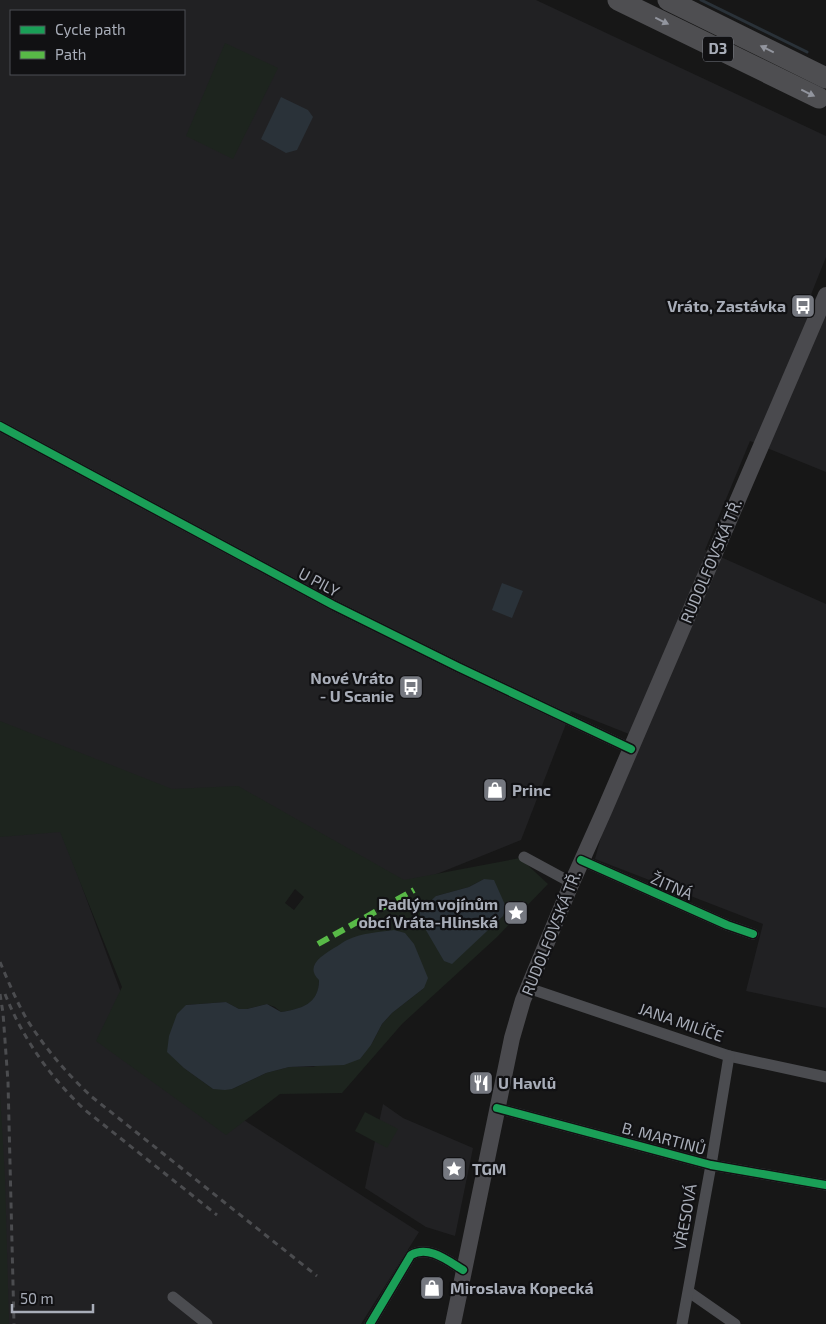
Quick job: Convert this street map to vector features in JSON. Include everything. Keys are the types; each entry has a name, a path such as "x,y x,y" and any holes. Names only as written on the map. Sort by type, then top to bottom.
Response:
{"highway":[{"name":"D3","path":"618,0 819,98"},
{"name":"D3","path":"668,0 826,78"}],"main road":[{"name":"RUDOLFOVSKÁ TŘ.","path":"453,1324 497,1108 519,1012 572,882 826,295"}],"street":[{"name":"U PILY","path":"0,426 342,610 631,749"},
{"path":"524,857 572,882"},
{"name":"ŽITNÁ","path":"582,860 727,925 752,934"},
{"name":"JANA MILÍČE","path":"528,988 729,1056 826,1077"},
{"name":"VŘESOVÁ","path":"682,1324 729,1056"},
{"name":"B. MARTINŮ","path":"497,1108 711,1165 826,1186"},
{"path":"370,1324 411,1255 420,1251 431,1253 463,1270"},
{"path":"688,1292 735,1324"},
{"path":"173,1297 207,1324"}],"shaded area":[{"path":"0,0 536,0 826,136 826,257 810,297 826,305 826,472 750,441 705,550 826,604 826,1008 746,991 763,924 595,859 629,734 571,711 521,840 397,890 67,846 127,1009 239,1117 419,1232 361,1324 0,1324"},
{"path":"225,43 278,68 233,159 186,136"},
{"path":"281,97 308,110 313,117 297,150 286,153 261,139"},
{"path":"502,583 523,591 512,618 492,610"},
{"path":"0,721 172,789 238,786 404,880 520,858 548,884 497,937 402,1024 342,1093 280,1094 226,1135 96,1041 122,987 60,832 0,837","holes":["484,879 444,961 436,896 469,887","295,889 304,897 294,910 285,903","319,980 424,988 392,1013 382,1024 371,1045 313,1067 289,1067 266,1073 232,1089 213,1089 184,1068 168,1052 186,1005 226,1002 239,1009 247,1009 267,1004 281,1012 308,1004 313,1000"]},
{"path":"484,879 494,880 506,907 503,916 452,964 444,961 420,920 420,911 436,896 469,887"},
{"path":"394,930 405,933 414,944 428,978 424,988 392,1013 382,1024 371,1045 360,1059 344,1065 289,1067 266,1073 232,1089 225,1090 213,1089 184,1068 167,1052 169,1036 177,1014 186,1005 226,1002 239,1009 247,1009 267,1004 281,1012 302,1007 308,1004 316,995 319,980 313,970 320,958 352,938 370,933"},
{"path":"0,1094 5,1178 9,1324 0,1324"},
{"path":"383,1104 403,1118 473,1148 455,1236 426,1227 365,1188"},
{"path":"365,1112 398,1129 387,1148 355,1131"}],"waterway":[{"path":"701,0 807,52"}],"railway":[{"path":"0,962 19,1004 33,1029 56,1060 92,1097 317,1276"},
{"path":"0,994 8,1082 14,1324"},
{"path":"5,994 29,1042 49,1071 72,1097 85,1110 217,1215"}],"marked path":[{"path":"318,944 414,890"}],"cycle path":[{"path":"0,426 333,605 631,749"},
{"path":"581,860 727,925 753,934"},
{"path":"497,1108 711,1165 826,1185"},
{"path":"370,1324 411,1255 418,1252 438,1255 463,1270"}],"place":[{"name":"Vráto, Zastávka","path":"803,306"},
{"name":"Nové Vráto - U Scanie","path":"411,687"},
{"name":"Princ","path":"495,790"},
{"name":"Padlým vojínům obcí Vráta-Hlinská","path":"516,913"},
{"name":"U Havlů","path":"481,1083"},
{"name":"TGM","path":"454,1169"},
{"name":"Miroslava Kopecká","path":"432,1288"}]}
